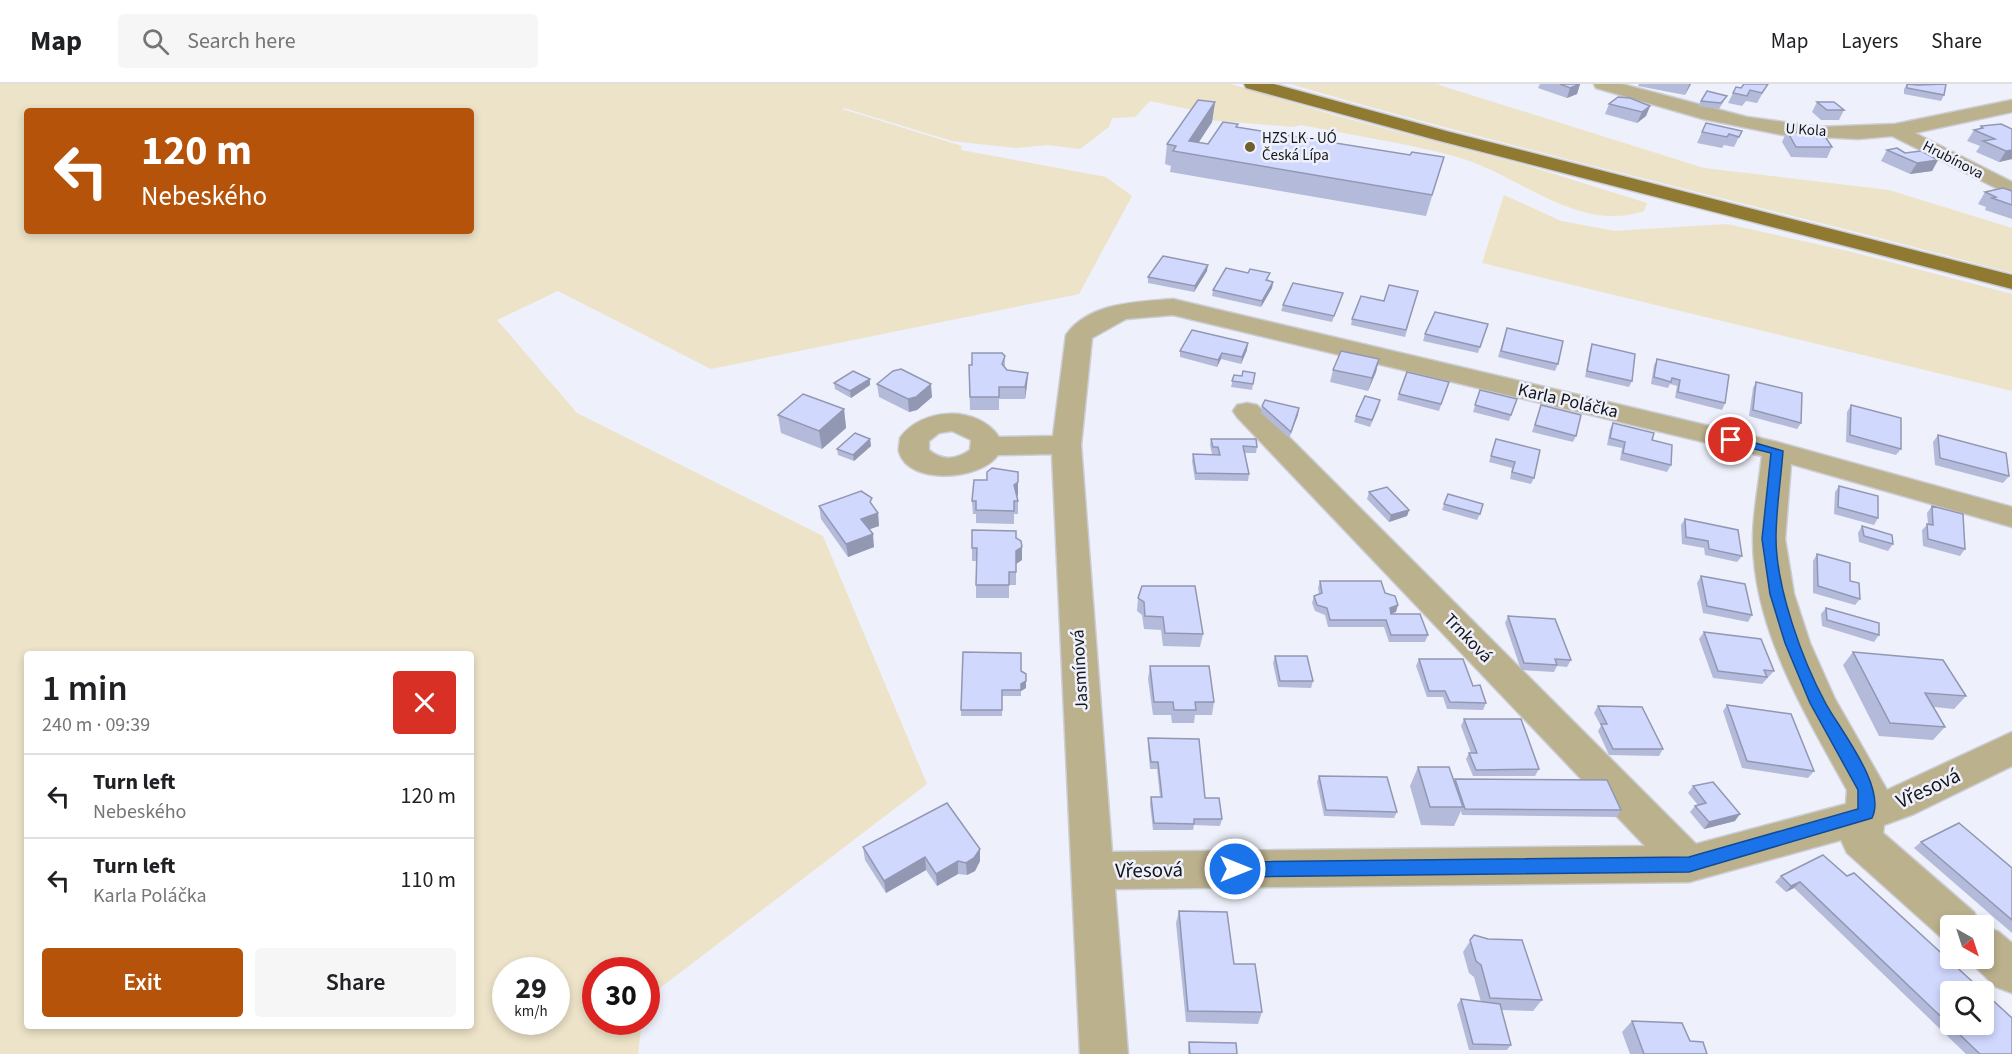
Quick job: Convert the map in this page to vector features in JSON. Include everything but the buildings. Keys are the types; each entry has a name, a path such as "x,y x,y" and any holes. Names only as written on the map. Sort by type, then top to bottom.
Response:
{"main road":[{"path":"1253,84 1443,136 2012,282"}],"street":[{"name":"U Kola","path":"1607,85 1697,114 1742,123 1823,132 1895,130 2012,106"},
{"name":"Hrubínova","path":"1895,130 2012,190"},
{"name":"Karla Poláčka","path":"1120,311 1173,308 1777,451 2012,517"},
{"name":"Jasmínová","path":"1104,1054 1066,445 1079,334 1103,316 1120,311"},
{"name":"Trnková","path":"1247,411 1689,864"},
{"path":"987,446 1066,445"},
{"path":"1777,451 1769,539 1777,594 1792,643 1818,703 1867,789 1883,808 1862,840 1947,915"},
{"name":"Vřesová","path":"1092,871 1689,864 1883,808 2012,748"},
{"path":"1994,956 2012,972"}],"shaded area":[{"path":"0,84 1231,84 1341,117 1525,165 1647,203 1644,211 1619,216 1595,214 1571,208 1477,164 1454,156 1301,125 1293,127 1196,119 1202,112 1150,101 1135,117 1112,118 1109,127 1080,149 1048,145 1015,148 952,141 844,108 842,109 962,146 961,150 1106,177 1132,196 1079,294 711,369 558,291 497,320 577,413 823,536 927,784 660,988 660,957 582,957 582,1035 640,1035 638,1054 0,1054"},
{"path":"1290,84 1436,84 1704,168 1889,190 2012,228 2012,273 1470,134"},
{"path":"1504,195 1561,221 1615,231 1727,224 1852,252 2012,294 2012,391 1482,263"}],"place":[{"name":"HZS LK - UÓ Česká Lípa","path":"1250,147"}],"route":[{"path":"1235,869 1689,864 1850,820 1866,813 1867,789 1818,703 1792,643 1777,594 1769,539 1777,451 1731,440"}]}
